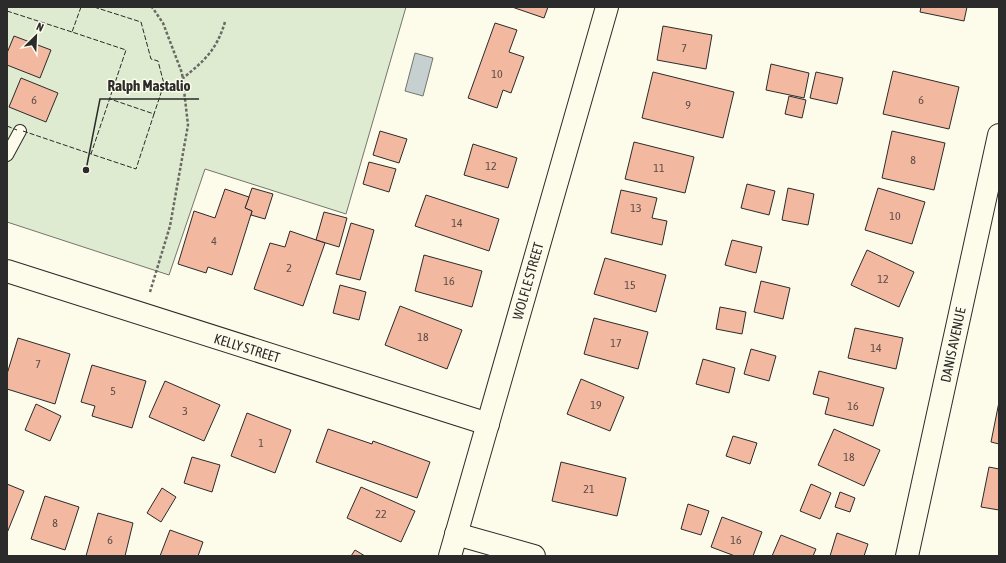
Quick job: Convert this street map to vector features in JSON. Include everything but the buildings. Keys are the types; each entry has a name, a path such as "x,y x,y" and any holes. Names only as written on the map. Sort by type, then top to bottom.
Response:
{"street":[{"name":"WOLFLE STREET","path":"450,556 607,7"},
{"name":"DANIS AVENUE","path":"907,556 999,135"},
{"name":"KELLY STREET","path":"7,271 488,424"},
{"path":"456,534 534,556"}],"lane":[{"path":"7,154 20,131"}],"path":[{"path":"144,315 170,226 188,125 182,73 163,23 152,7"},
{"path":"182,79 203,62 219,42 225,22"}],"green space":[{"path":"7,7 406,7 346,214 205,169 169,275 7,222"}],"shaded area":[{"path":"415,53 433,58 423,96 405,91"}],"fence":[{"path":"81,7 72,32 126,50 91,154 136,169 154,114 110,99"},
{"path":"94,7 141,22 151,59 158,61 164,84 154,114"},
{"path":"7,11 72,32"},
{"path":"7,126 17,130"},
{"path":"23,131 91,154"}],"place":[{"name":"Ralph Mastalio","path":"86,170"}]}
